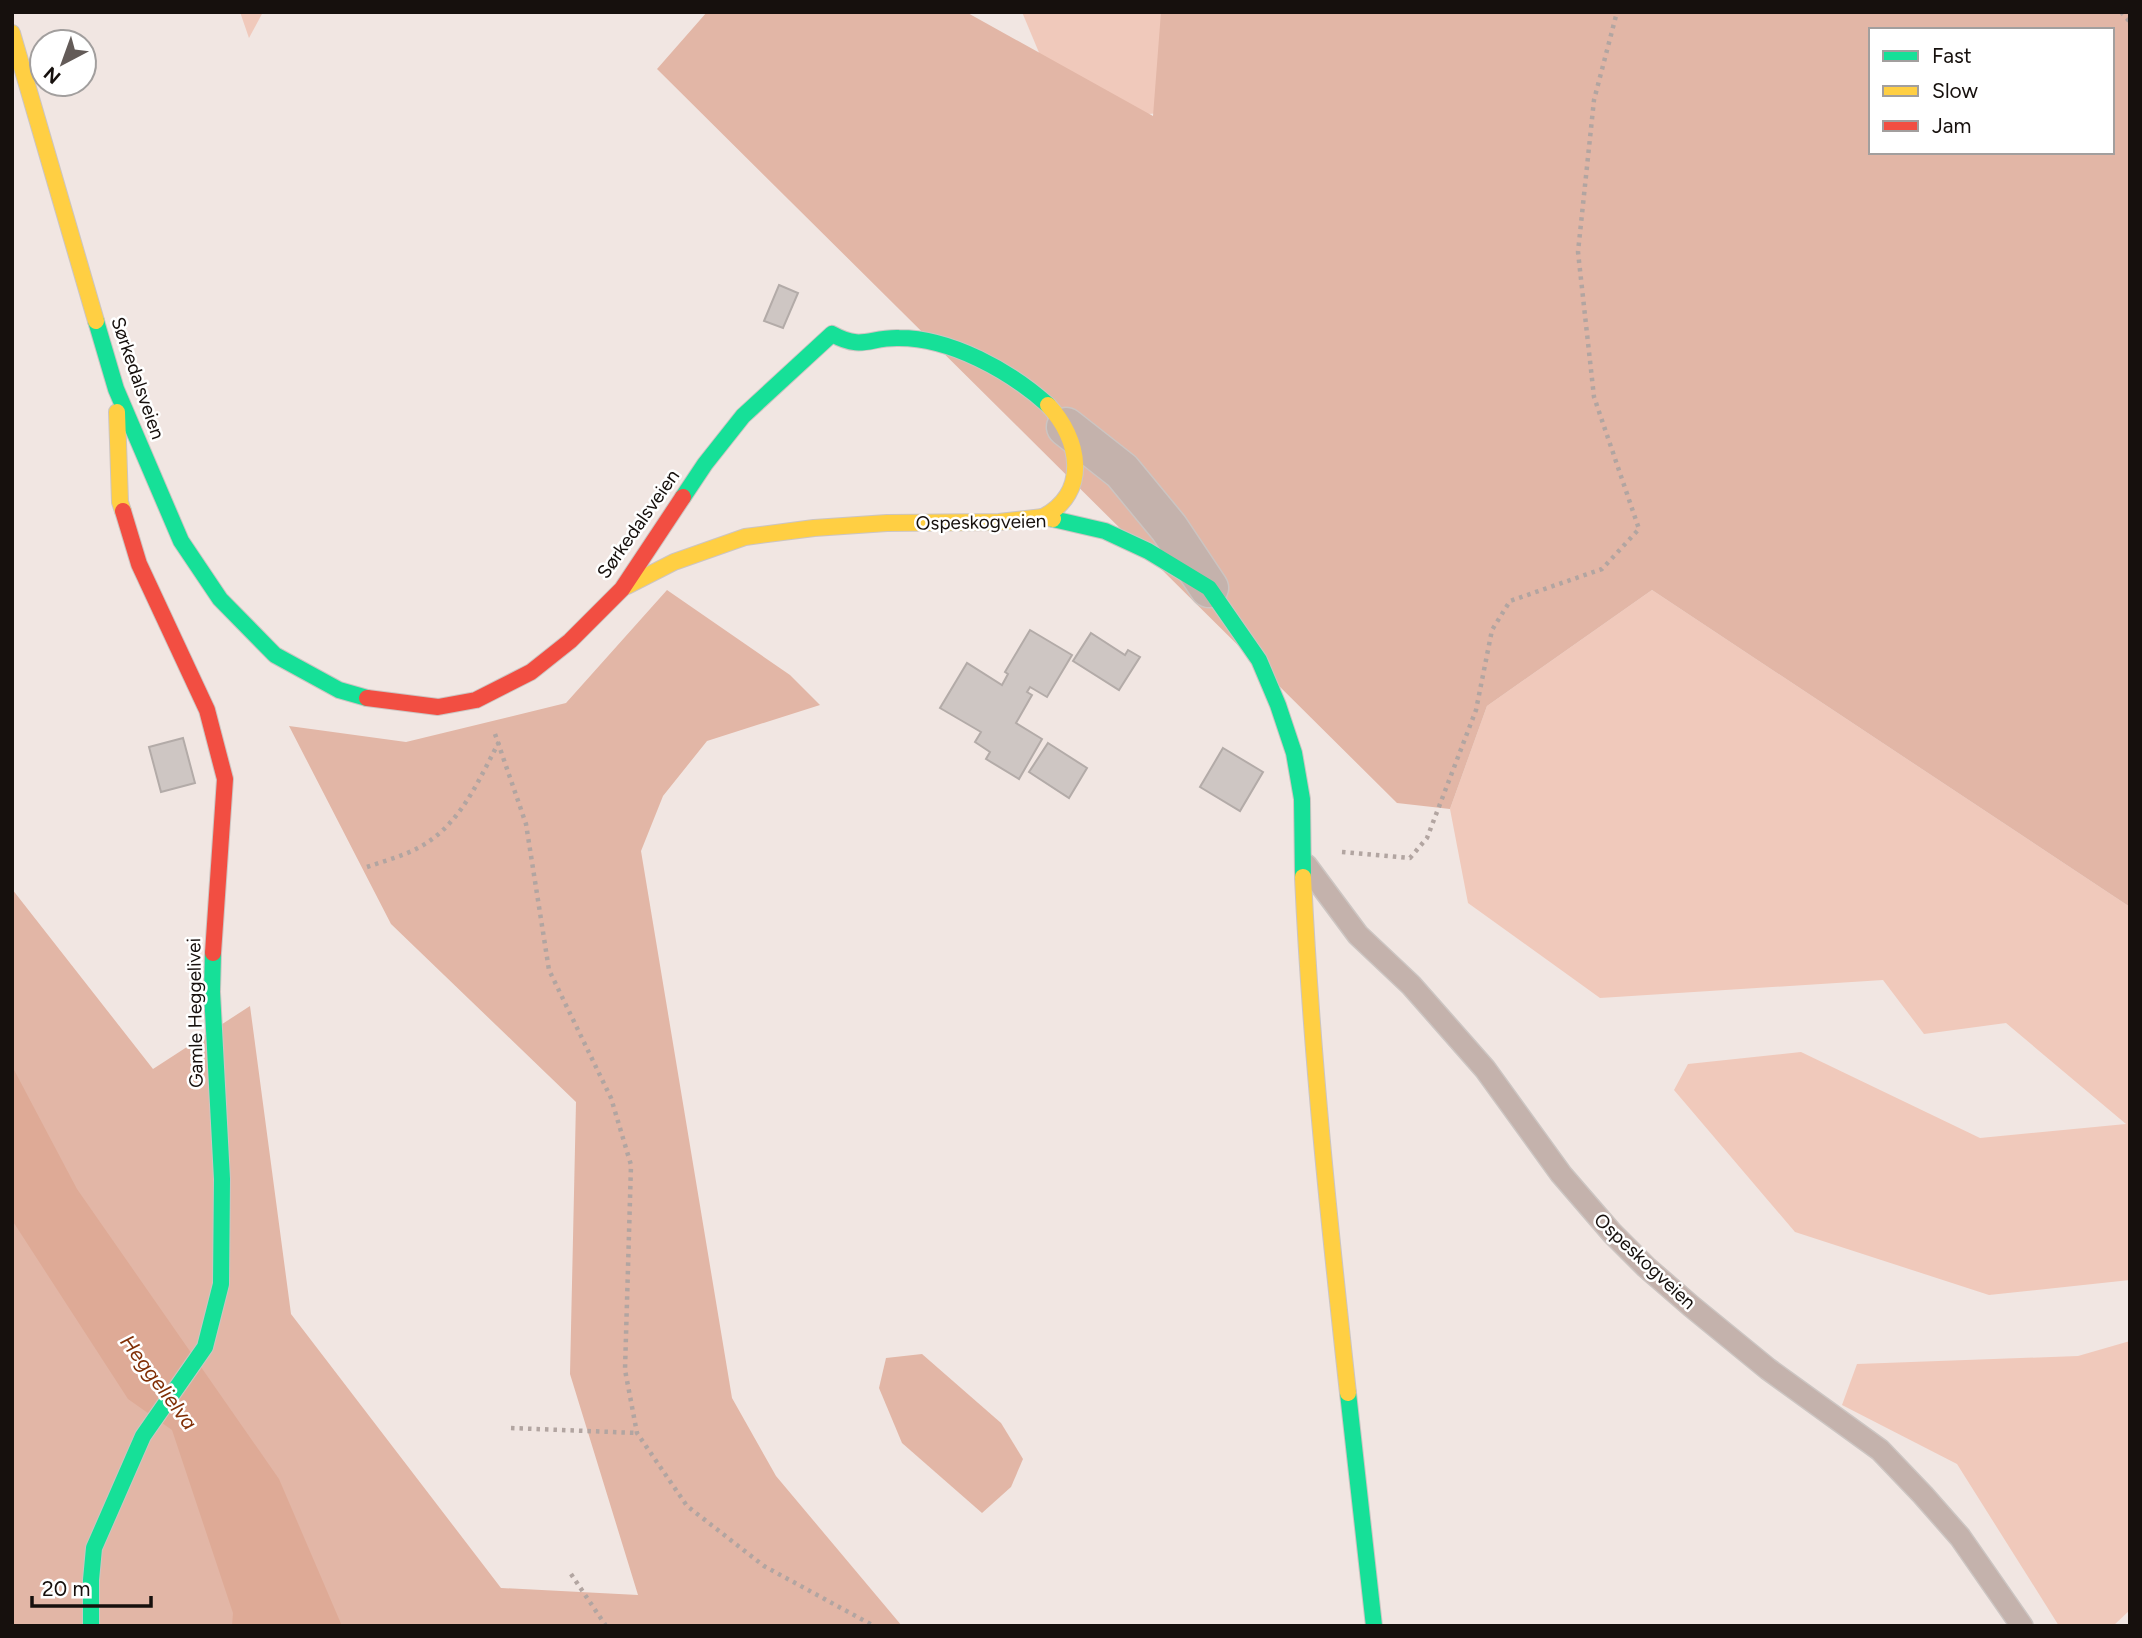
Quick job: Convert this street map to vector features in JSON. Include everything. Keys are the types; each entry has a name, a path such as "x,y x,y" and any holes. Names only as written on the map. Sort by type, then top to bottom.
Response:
{"street":[{"name":"Sørkedalsveien","path":"12,33 116,389 181,541 220,599 275,654 339,690 375,701 438,707 476,700 531,673 570,641 622,589 705,464 743,416 832,334 848,343 902,337 951,347 1001,369 1029,388 1066,427"},
{"name":"Gamle Heggelivei","path":"91,1626 94,1548 143,1436 205,1347 221,1284 222,1179 212,992 225,779 207,710 139,564 120,502 116,389"},
{"path":"1043,517 1058,510 1068,498 1075,479 1074,459 1066,427"},
{"path":"1066,427 1122,471 1169,528 1209,588"},
{"name":"Ospeskogveien","path":"622,589 674,562 745,537 862,525 999,522 1043,517 1105,531 1148,551 1209,588 1259,660 1294,753 1302,799 1309,1002 1322,1154 1374,1626"}],"lane":[{"name":"Ospeskogveien","path":"1302,854 1358,935 1411,985 1485,1069 1561,1174 1603,1224 1646,1267 1768,1369 1880,1450 1960,1537 2022,1626"}],"path":[{"path":"1302,854 1410,858 1427,838 1437,813 1476,710 1492,630 1510,601 1602,569 1639,529 1594,397 1578,252 1594,100 1617,12"},
{"path":"2120,12 2130,22"},
{"path":"476,700 499,741 526,824 549,970 611,1098 631,1166 625,1370 637,1433 687,1506 764,1566 874,1626"},
{"path":"368,867 419,848 451,823 472,794 499,741"},
{"path":"510,1428 637,1433"},
{"path":"571,1574 606,1626"}],"shaded area":[{"path":"240,12 263,12 249,38"},
{"path":"707,12 966,12 1153,116 1161,12 2130,12 2130,907 1652,590 1487,706 1450,809 1397,803 657,69"},
{"path":"1022,12 1197,12 1164,113 1098,117 1048,74"},
{"path":"667,590 790,675 820,705 707,741 663,796 641,851 732,1398 776,1476 902,1626 12,1626 12,889 153,1069 250,1006 291,1314 501,1588 638,1595 570,1374 576,1102 391,924 289,726 406,742 566,703"},
{"path":"1652,590 2130,907 2130,1280 1989,1295 1795,1232 1674,1090 1688,1064 1801,1052 1980,1138 2126,1124 2006,1023 1924,1034 1883,980 1600,998 1468,903 1450,809 1487,706"},
{"path":"2130,1341 2130,1610 2113,1626 2059,1626 1957,1464 1842,1405 1857,1364 2078,1356"},
{"path":"922,1354 1001,1423 1023,1459 1011,1487 982,1513 902,1443 879,1388 886,1358"}],"water":[{"name":"Heggelielva","path":"12,1066 77,1189 279,1479 342,1626 232,1626 233,1613 172,1430 128,1399 12,1220"}],"building":[{"path":"779,285 798,293 783,328 764,321"},
{"path":"1030,630 1072,655 1047,697 1030,687 1027,692 1032,695 1016,723 1042,739 1019,779 986,759 990,752 975,742 981,732 940,708 967,663 1002,685 1008,674 1005,672"},
{"path":"1091,633 1125,655 1128,650 1140,657 1119,690 1073,661"},
{"path":"183,738 195,783 161,792 149,747"},
{"path":"1048,743 1087,768 1069,798 1029,772"},
{"path":"1223,748 1263,772 1240,811 1200,787"}],"traffic: fast":[{"path":"96,321 116,389 181,541 220,599 275,655 339,690 367,698"},
{"path":"683,497 743,416 832,334 851,342 889,338 919,339 959,350 1016,380 1048,405"},
{"path":"1053,519 1105,531 1148,551 1209,588 1259,660 1294,753 1302,799 1303,877"},
{"path":"91,1626 94,1548 143,1436 205,1347 221,1284 222,1179 212,992 213,953"},
{"path":"1348,1393 1374,1626"}],"traffic: slow":[{"path":"12,33 96,321"},
{"path":"1043,517 1068,494 1074,480 1075,464 1067,433 1048,405"},
{"path":"117,412 120,502 123,511"},
{"path":"627,586 674,562 745,537 814,528 887,523 999,522 1043,517 1053,519"},
{"path":"1303,877 1316,1071 1348,1393"}],"traffic: jam":[{"path":"367,698 438,707 476,700 531,672 570,641 622,589 683,497"},
{"path":"123,511 139,564 207,710 225,779 213,953"}]}
